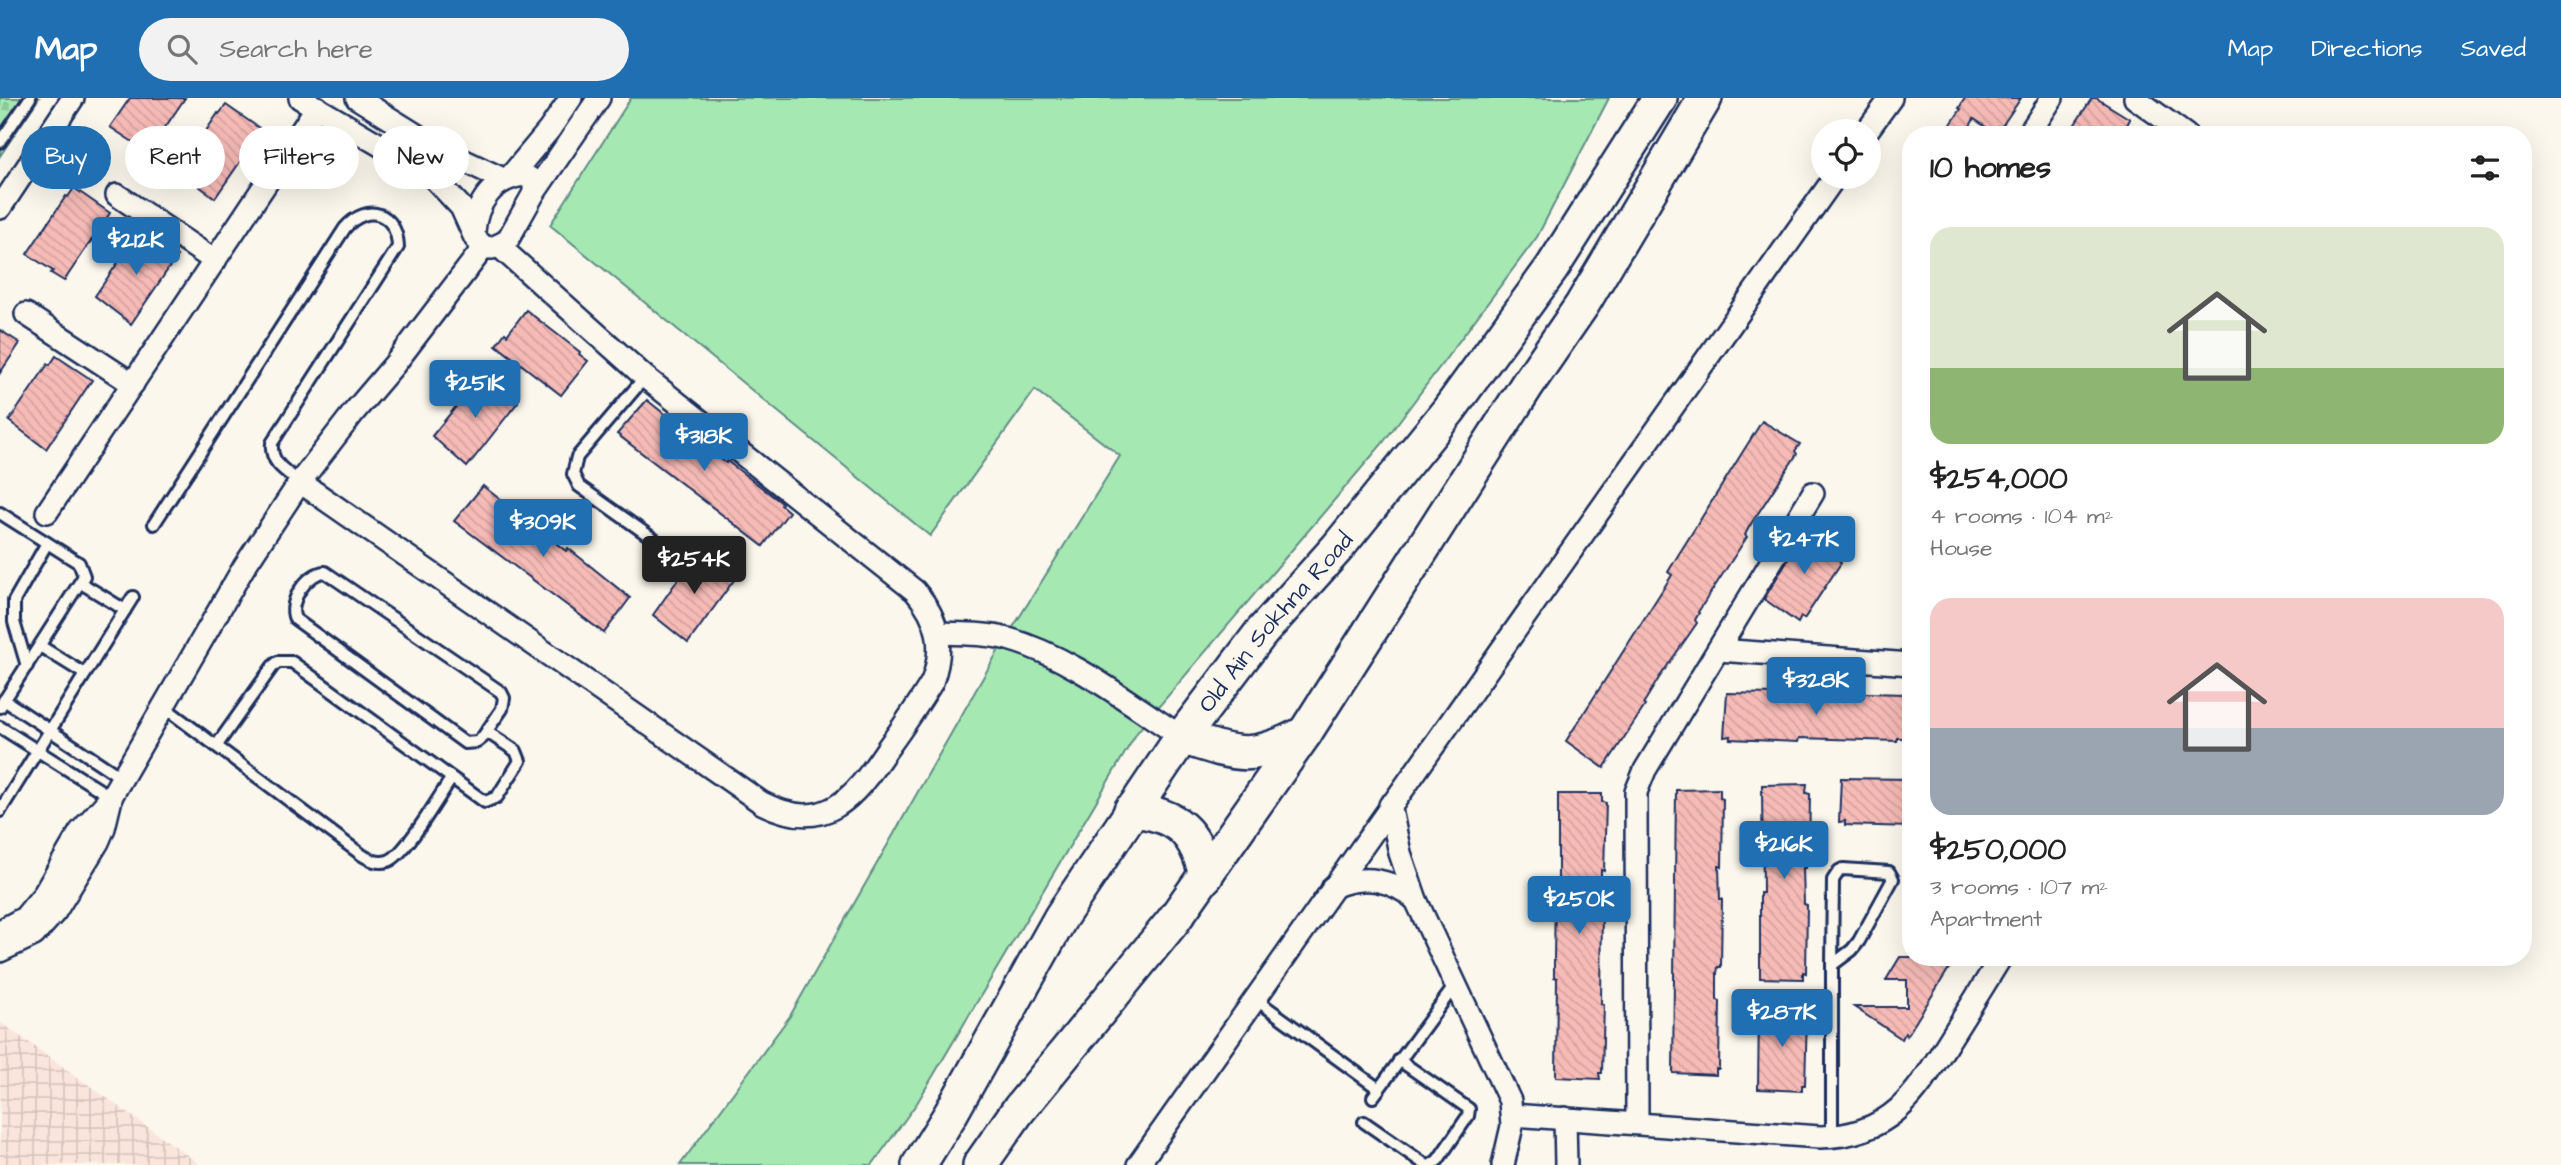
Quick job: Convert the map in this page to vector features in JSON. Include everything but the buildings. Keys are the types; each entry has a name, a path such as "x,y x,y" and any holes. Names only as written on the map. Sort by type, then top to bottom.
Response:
{"main road":[{"name":"Old Ain Sokhna Road","path":"919,1165 964,1091 1061,917 1131,810 1182,737 1261,633 1338,547 1448,410 1552,268 1660,98"},
{"path":"980,1165 1017,1112 1173,921 1304,733 1527,385 1582,304 1705,98"},
{"path":"1182,737 1234,753 1257,754 1279,747 1304,733"},
{"path":"1131,810 1153,812 1174,821 1190,835 1201,855 1206,876"}],"street":[{"path":"0,208 73,98"},
{"path":"357,98 439,149 507,179 525,175 530,177 536,187 534,193"},
{"path":"486,242 478,209 492,189 507,179 549,130 571,98"},
{"path":"486,242 507,242 534,193 599,98"},
{"path":"1876,119 1891,98"},
{"path":"2034,126 2052,98"},
{"path":"2135,98 2174,126"},
{"path":"47,512 215,261 309,103 431,175 461,207 486,242 645,377 915,591 930,610 939,633 938,666 932,682 858,791 834,808 805,815 790,814 762,803 300,482"},
{"path":"1138,1165 1826,189"},
{"path":"117,195 215,261"},
{"path":"0,931 35,907 80,832 111,797 244,567 300,482 394,365 486,242"},
{"path":"26,314 133,384"},
{"path":"1637,1123 1636,792 1645,770 1813,493"},
{"path":"939,633 976,634 1008,639 1036,649 1092,678 1182,737"},
{"path":"1718,650 1902,663"},
{"path":"0,951 34,935 50,918 97,842 109,813 111,797"},
{"path":"1390,805 1400,853 1416,900 1505,1088 1512,1115 1511,1136 1503,1165"},
{"path":"1333,887 1358,879 1383,881 1395,885 1416,900"},
{"path":"1512,1115 1832,1136 1874,1125 1888,1118 1920,1088 1995,966"},
{"path":"1565,1118 1566,1165"}],"lane":[{"path":"0,142 30,98"},
{"path":"154,524 345,228 354,218 367,213 380,215 391,222 397,234 398,247 272,443 271,451 278,466 300,482"},
{"path":"645,377 577,457 573,474 579,486 676,555"},
{"path":"0,513 79,563 84,576 2,704 50,731 122,779"},
{"path":"27,666 14,622 14,601 47,543"},
{"path":"318,573 331,575 497,688 504,698 504,704 486,732 477,742 465,743 299,623 292,613 292,607 308,581 318,573"},
{"path":"81,583 125,610"},
{"path":"0,811 133,597"},
{"path":"40,646 85,674"},
{"path":"217,745 273,666 285,661 292,662 485,802 496,797 520,761 516,751 486,732"},
{"path":"164,707 362,855 378,862 387,861 401,852 451,779"},
{"path":"0,727 111,797"},
{"path":"1832,965 1852,950 1865,933 1892,883 1893,878 1889,872 1843,869 1833,880 1832,965 1832,1136"},
{"path":"1254,998 1376,1093 1456,984"},
{"path":"1364,1122 1429,1165 1438,1160 1468,1116 1469,1110 1399,1060"}],"shaded area":[{"path":"0,1022 201,1165 0,1165"}],"green space":[{"path":"0,98 39,98 0,156"},
{"path":"631,98 1609,98 1537,237 1382,444 1138,731 917,1103 872,1165 680,1165 790,1016 997,653 1120,456 1035,390 930,536 550,225"}]}
